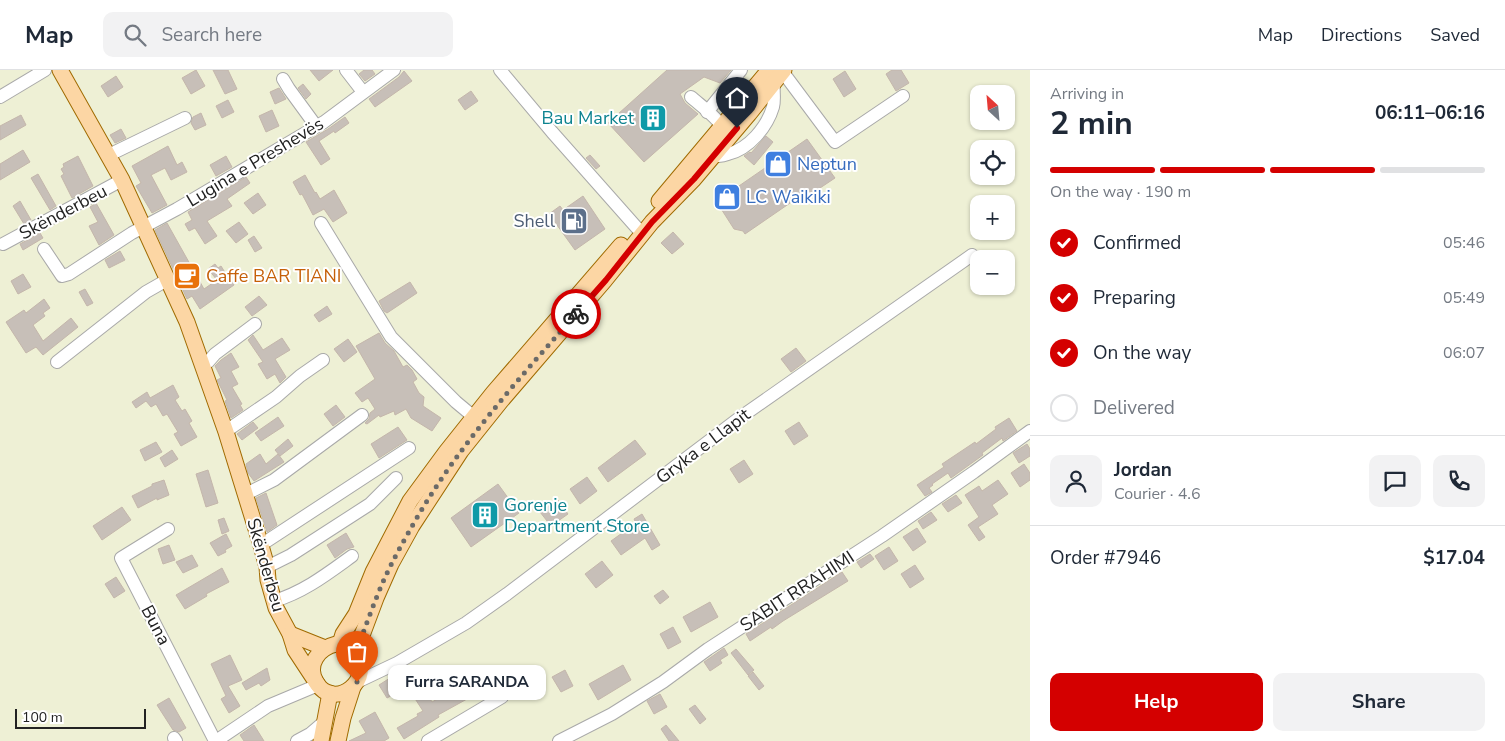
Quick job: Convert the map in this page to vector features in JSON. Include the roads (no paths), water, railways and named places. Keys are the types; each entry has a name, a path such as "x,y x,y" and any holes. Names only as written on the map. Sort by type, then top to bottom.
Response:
{"main road":[{"name":"Skënderbeu","path":"60,70 122,180 187,322 246,494 267,567 268,580 274,602 290,634 295,650 324,689"},
{"path":"321,741 324,722 324,689 313,672 315,658 332,646 343,634 356,614 377,565 410,501 474,417 596,272 637,228 722,127 772,77 784,70"},
{"path":"355,654 391,564 412,526 461,451 507,394 606,280 652,222 694,179 772,77"},
{"name":"Skënderbeu","path":"290,634 332,646"},
{"path":"332,646 350,650 355,654 360,665 360,676 355,684 343,718 338,741"},
{"path":"324,689 343,693 355,684"}],"street":[{"path":"0,96 45,70"},
{"path":"346,70 363,92"},
{"name":"Lugina e Preshevës","path":"44,249 62,276 69,274 144,227 177,210 316,126 392,70"},
{"path":"500,70 637,228"},
{"path":"708,112 741,70"},
{"path":"784,70 785,75 835,142 903,96"},
{"path":"283,78 316,126"},
{"path":"691,97 718,120 722,127"},
{"path":"107,154 113,153 184,118"},
{"name":"Skënderbeu","path":"3,244 122,180"},
{"path":"321,223 391,337 474,417"},
{"name":"Gryka e Llapit","path":"355,684 397,663 494,604 738,420 970,256"},
{"path":"57,362 146,292 167,280"},
{"path":"202,363 208,362 215,354 255,324"},
{"path":"226,432 276,397 300,376 323,360"},
{"name":"Skënderbeu","path":"246,494 281,475 362,415"},
{"name":"SABIT RRAHIMI","path":"559,741 612,714 663,682 708,649 882,536 1030,431"},
{"path":"260,542 267,541 409,448"},
{"path":"267,567 291,555 370,504 396,478"},
{"name":"Buna","path":"168,530 121,558 216,741 268,706 324,689"},
{"path":"274,602 291,596 317,581 352,556"},
{"path":"428,741 502,696"},
{"path":"297,741 310,734 324,722"}],"place":[{"name":"Bau Market","path":"653,118"},
{"name":"Neptun","path":"778,164"},
{"name":"LC Waikiki","path":"727,197"},
{"name":"Shell","path":"574,221"},
{"name":"Caffe BAR TIANI","path":"187,276"},
{"name":"Gorenje Department Store","path":"485,515"},
{"name":"Furra SARANDA","path":"357,682"}]}
